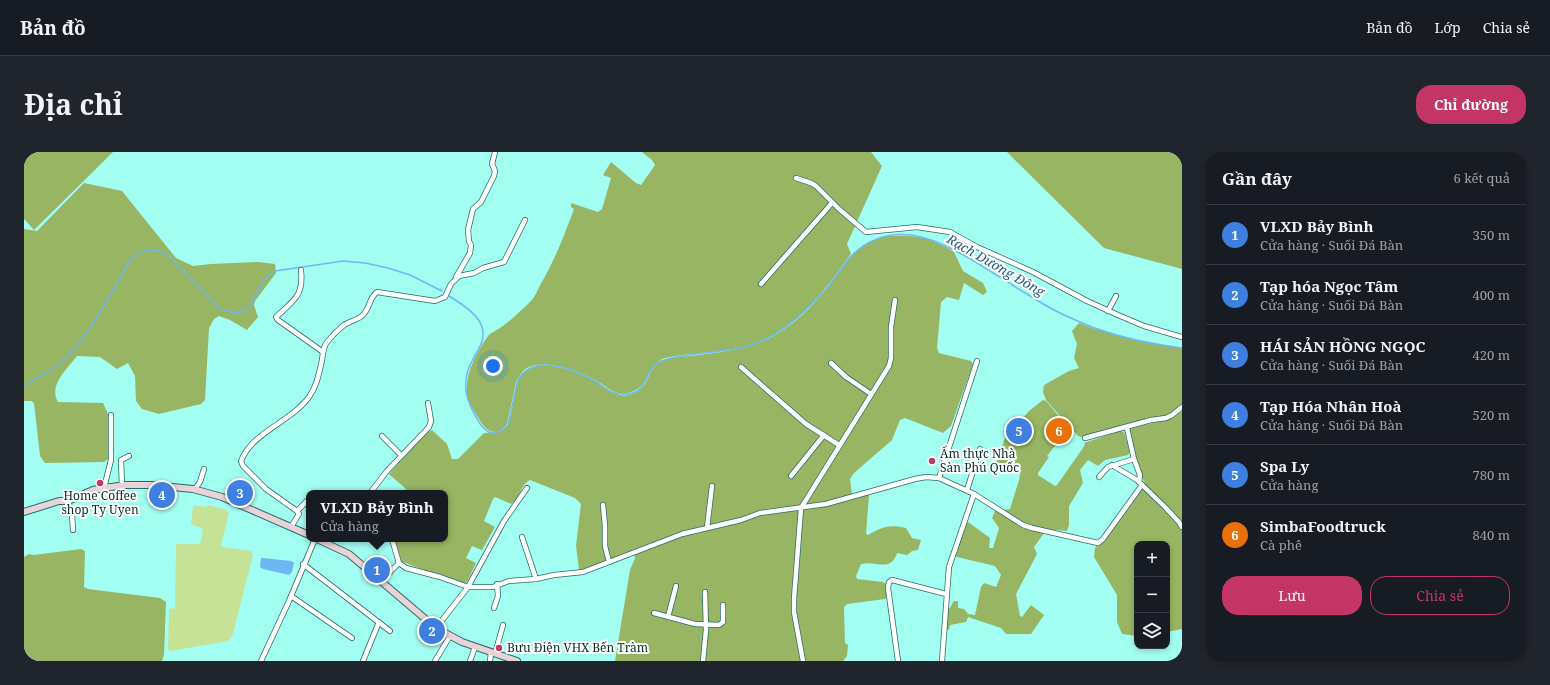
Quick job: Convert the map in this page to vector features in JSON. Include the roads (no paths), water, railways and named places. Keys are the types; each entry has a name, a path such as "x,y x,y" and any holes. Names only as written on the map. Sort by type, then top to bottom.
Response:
{"street":[{"path":"291,527 298,517 299,514 297,511 266,489 243,466 240,462 243,456 252,445 273,427 294,414 309,397 317,382 323,352 327,343 345,324 356,320 364,314 372,296 377,292 435,301 445,297 470,253 471,245 468,234 470,220 474,209 481,202 494,176 495,172 492,164 495,152"},
{"path":"796,178 811,183 862,231 866,232 917,228 950,232 1108,311 1144,326 1182,337"},
{"path":"761,284 832,203"},
{"path":"455,279 459,276 474,273 483,268 502,263 508,255 525,220"},
{"path":"301,270 303,281 300,293 276,317 278,320 323,352"},
{"path":"1108,311 1116,296"},
{"path":"803,661 794,612 801,508 890,363 891,327 895,300"},
{"path":"939,478 977,361"},
{"path":"831,363 846,377 871,394"},
{"path":"741,367 806,424 839,445"},
{"path":"372,490 401,455 431,423 428,403"},
{"path":"1085,438 1127,428 1151,420 1166,418 1182,407"},
{"path":"104,488 111,460 111,415"},
{"path":"393,542 398,563 406,568 440,577 468,587 492,587 508,581 536,579 554,575 583,572 682,534 741,520 760,513 826,504 915,479 939,478 967,490 1032,528 1098,543 1103,539 1141,483 1127,428"},
{"path":"791,476 824,435"},
{"path":"382,436 401,455"},
{"path":"967,490 980,449"},
{"path":"122,486 121,460 129,456"},
{"path":"1099,477 1105,469 1112,465 1134,459"},
{"path":"1112,465 1141,483 1182,527"},
{"path":"194,490 200,482 204,469"},
{"path":"24,512 59,501 68,501 93,490 122,486 151,485 194,490 222,498 306,534"},
{"path":"708,528 712,486"},
{"path":"436,628 468,587 504,522 527,488"},
{"path":"942,661 949,567 974,494"},
{"path":"68,501 72,514 73,530"},
{"path":"297,511 304,506 306,501"},
{"path":"603,505 605,546 609,562"},
{"path":"522,537 536,579"},
{"path":"261,661 291,596 303,564 314,542"},
{"path":"323,542 349,554 436,628 462,642 517,661"},
{"path":"381,581 398,563"},
{"path":"303,564 390,632"},
{"path":"898,661 888,588 889,582 892,580 946,594"},
{"path":"494,608 498,596 498,584"},
{"path":"668,617 676,586"},
{"path":"703,661 706,626 705,592"},
{"path":"291,596 352,638"},
{"path":"654,613 695,624 706,626 719,625 722,624 724,605"},
{"path":"363,661 379,622"},
{"path":"490,661 502,625"},
{"path":"435,661 450,636"},
{"path":"470,661 475,647"}],"water":[{"path":"261,558 291,561 294,563 292,572 289,575 260,567"}],"waterway":[{"name":"Rạch Dương Đông","path":"449,296 473,314 480,322 482,327 482,341 469,367 466,387 468,400 478,421 489,432 499,431 508,425 517,383 523,373 532,368 542,365 564,368 586,376 614,393 630,394 636,392 644,384 656,364 662,361 682,356 749,346 762,341 786,327 807,309 829,286 853,254 860,248 876,239 893,235 911,235 926,238 941,244 971,259 1049,307 1084,324 1125,338 1182,348"},
{"name":"Rạch Dương Đông","path":"24,385 50,371 69,355 89,329 131,259 135,255 148,250 167,254 220,309 233,313 244,311 250,307 264,279 275,271 343,261 365,263 388,268 410,275 442,291"}],"place":[{"name":"Spa Ly","path":"1019,431"},
{"name":"SimbaFoodtruck","path":"1059,431"},
{"name":"Ẩm thực Nhà Sàn Phú Quốc","path":"932,461"},
{"name":"Home Coffee shop Ty Uyen","path":"100,483"},
{"name":"HÁI SẢN HỒNG NGỌC","path":"240,493"},
{"name":"Tạp Hóa Nhân Hoà","path":"162,495"},
{"name":"VLXD Bảy Bình","path":"377,570"},
{"name":"Tạp hóa Ngọc Tâm","path":"432,631"},
{"name":"Bưu Điện VHX Bến Tràm","path":"499,648"}]}
